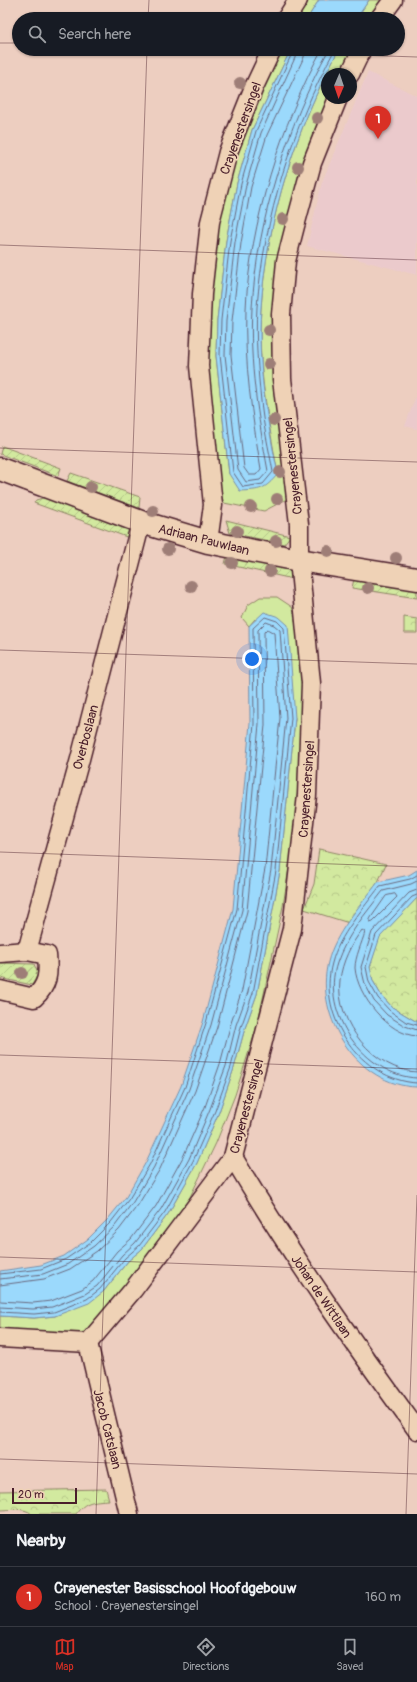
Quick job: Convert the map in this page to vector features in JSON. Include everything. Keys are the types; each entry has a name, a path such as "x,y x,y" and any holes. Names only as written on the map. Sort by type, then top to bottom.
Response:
{"street":[{"path":"290,12 298,0"},
{"path":"384,12 393,0"},
{"name":"Crayenestersingel","path":"208,542 213,505 199,366 202,294 210,222 228,152 254,87 269,56"},
{"path":"353,68 359,56"},
{"name":"Crayenestersingel","path":"88,1343 133,1290 233,1158 292,928 307,795 311,683 299,560 299,532 282,379 281,314 286,261 295,226 312,163 336,104"},
{"name":"Adriaan Pauwlaan","path":"0,469 141,522 208,542 299,560 417,579"},
{"name":"Overboslaan","path":"27,951 90,721 141,522"},
{"path":"0,953 27,951 47,955 48,971 44,989 34,998 0,990"},
{"name":"Johan de Wittlaan","path":"233,1158 344,1330 417,1430"},
{"path":"0,1338 88,1343"},
{"name":"Jacob Catslaan","path":"88,1343 129,1514"}],"shaded area":[{"path":"368,72 417,96 417,275 307,246 322,182 355,104 357,104 357,98"},
{"path":"417,393 417,429 405,426"}],"green space":[{"path":"306,0 319,0 311,12 299,12"},
{"path":"369,0 385,0 377,12 361,12"},
{"path":"277,56 288,56 252,130 237,183 226,241 217,320 216,356 229,474 278,474 262,371 260,329 264,274 277,207 286,174 297,142 321,86 321,104 327,104 300,175 283,244 287,499 264,511 224,503 220,491 209,385 206,330 219,215 241,138"},
{"path":"336,56 350,56 344,68 330,68"},
{"path":"2,446 61,468 58,476 0,454"},
{"path":"71,473 140,497 139,508 67,481"},
{"path":"46,497 126,527 132,535 132,539 34,503 36,500"},
{"path":"226,520 290,536 284,544 230,533"},
{"path":"227,556 290,569 293,579 225,564"},
{"path":"354,579 417,589 417,598 352,588"},
{"path":"260,597 277,597 292,607 298,624 302,691 296,823 283,906 257,1026 235,1095 216,1143 190,1197 132,1282 85,1332 69,1334 0,1329 0,1316 34,1318 55,1316 103,1292 128,1261 142,1249 168,1214 197,1163 219,1112 257,994 280,871 295,718 255,619 249,626 242,618 248,605"},
{"path":"404,617 417,619 417,633 404,633"},
{"path":"319,849 386,864 378,882 349,923 304,909 314,884"},
{"path":"417,898 417,1022 392,1007 381,995 373,981 370,967 379,937"},
{"path":"0,963 34,964 38,974 32,985 0,978"},
{"path":"106,1489 109,1500 90,1502 83,1506 76,1514 32,1514 25,1510 0,1510 0,1491"}],"water":[{"path":"319,0 369,0 361,12 311,12"},
{"path":"288,56 336,56 330,68 321,68 321,86 297,142 286,174 277,207 264,274 261,308 260,350 267,413 278,474 262,488 240,491 229,474 216,356 217,320 226,241 237,183 252,130"},
{"path":"264,612 279,617 288,625 295,718 280,871 257,994 219,1112 197,1163 168,1214 142,1249 128,1261 103,1292 89,1303 55,1316 34,1318 0,1316 0,1271 41,1265 64,1256 88,1239 108,1219 126,1197 146,1162 181,1086 203,1022 233,909 250,723 249,626"},
{"path":"417,870 417,898 380,937 370,967 373,981 381,995 392,1007 417,1022 417,1087 396,1084 376,1075 359,1062 345,1045 334,1025 328,1005 325,983 328,962 336,941 349,920 378,882 409,875"}],"place":[{"name":"Crayenester Basisschool Hoofdgebouw","path":"378,139"}]}
